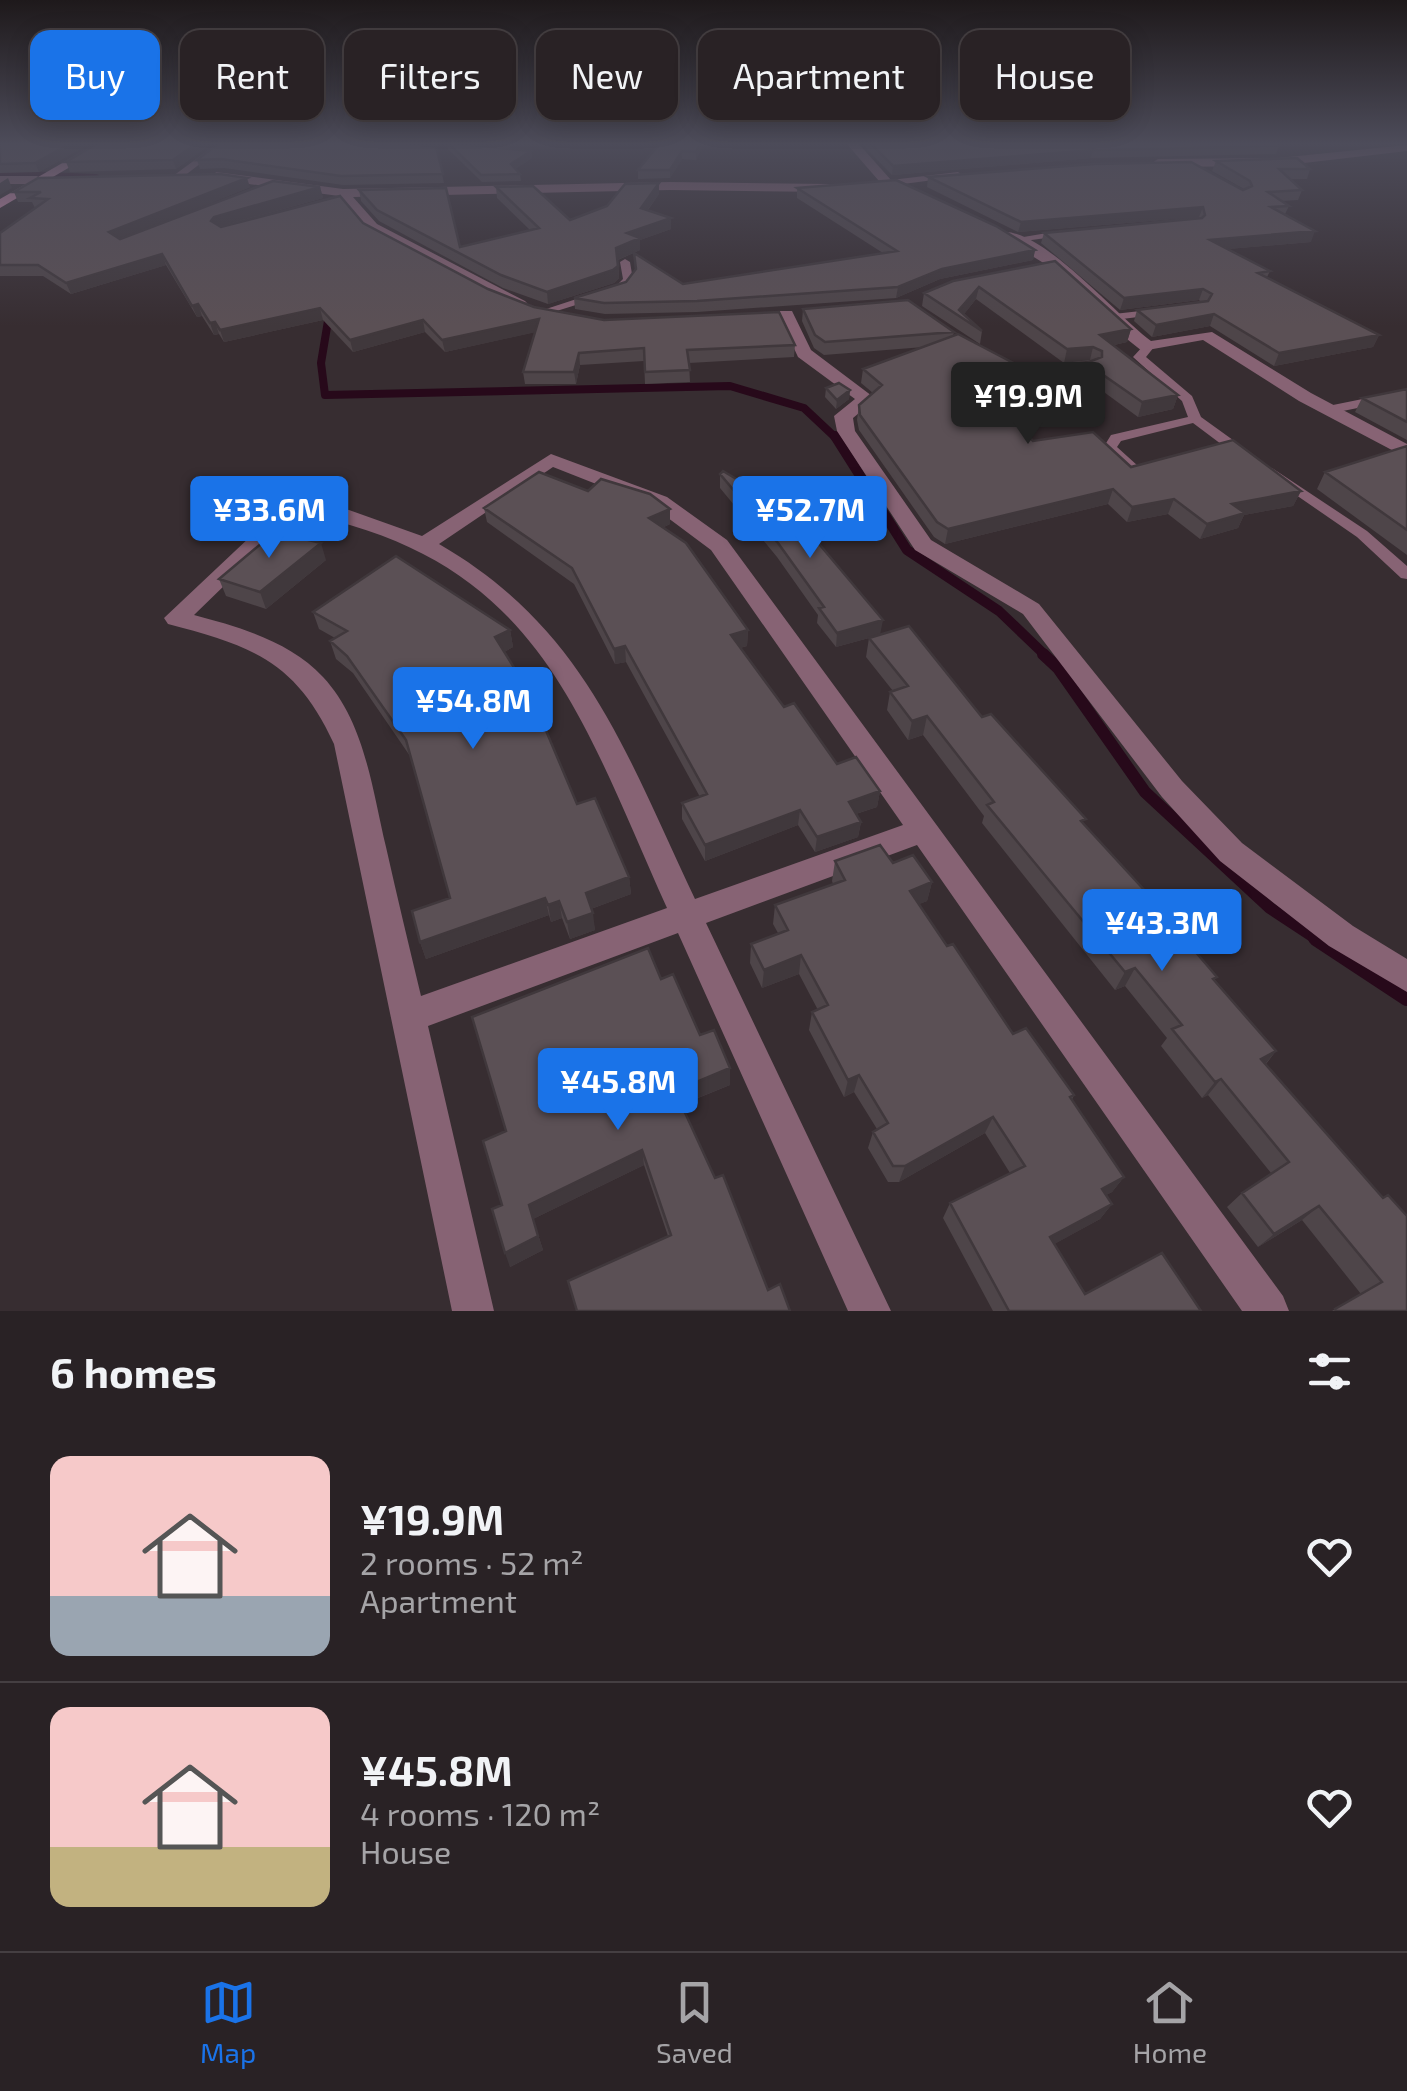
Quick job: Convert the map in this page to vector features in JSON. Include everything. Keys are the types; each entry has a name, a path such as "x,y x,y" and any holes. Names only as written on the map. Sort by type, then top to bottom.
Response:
{"street":[{"path":"352,204 372,227 496,294 571,320"},
{"path":"987,224 1055,264 1106,305 1148,347 1206,335 1328,410 1407,452"},
{"path":"1036,267 1055,264"},
{"path":"786,314 804,353 866,399 843,416 846,431 923,545 1032,609 1172,790 1231,852 1341,936 1407,977"},
{"path":"425,544 550,460 657,497 688,516 720,545 920,831 1268,1311"},
{"path":"473,1311 348,744 326,699 296,668 223,630 176,618 294,506 363,520 425,544 500,593 560,656 587,701 870,1311"},
{"path":"409,1016 920,831"}],"lane":[{"path":"1016,239 1074,232"},
{"path":"544,312 620,288 628,280 625,262"},
{"path":"1114,317 1165,311"},
{"path":"1148,347 1138,357 1188,399 1196,419 1320,504 1407,574"},
{"path":"993,360 1021,375 1090,368"},
{"path":"1328,410 1407,394"},
{"path":"1136,473 1110,448 1116,438 1196,419"}],"building":[{"path":"41,204 180,204 109,232 120,239 212,204 259,204 214,217 211,221 221,227 309,204 347,204 363,223 488,289 534,307 604,320 779,312 795,345 687,350 690,370 645,372 644,348 579,353 574,372 523,372 539,319 442,340 423,320 350,340 320,308 220,330 215,322 210,323 198,304 192,306 162,254 66,283 38,265 0,265 0,233"},
{"path":"372,204 450,204 460,247 539,228 514,204 553,204 570,220 607,206 644,204 641,208 671,218 627,233 640,238 616,248 618,266 613,270 547,292 501,275"},
{"path":"823,204 949,204 1035,250 942,269 898,287 697,301 604,303 574,298 626,282 636,269 634,253 683,284 897,251"},
{"path":"984,204 1286,204 1289,206 1271,207 1315,231 1210,240 1270,271 1258,273 1379,335 1279,353 1214,314 1156,325 1137,310 1208,301 1212,294 1203,289 1124,298 1044,233 1202,218 1203,207 1021,222"},
{"path":"1055,261 1131,329 1100,335 1178,395 1142,402 1086,363 1102,357 1102,351 1093,347 1067,349 979,287 959,310 982,331 924,293 953,281"},
{"path":"908,300 954,332 825,342 815,335 803,309"},
{"path":"958,334 1023,368 1037,381 992,392 996,395 988,397 1033,441 1093,432 1131,467 1233,440 1301,491 1232,504 1245,513 1207,524 1174,499 1132,507 1113,489 948,529 937,522 860,415 859,405 882,385 863,369"},
{"path":"839,383 850,390 837,400 826,388"},
{"path":"1407,389 1407,422 1362,398"},
{"path":"1407,446 1407,530 1325,472"},
{"path":"723,471 793,513 883,620 837,633 819,608 824,607 778,543 720,474"},
{"path":"539,472 588,491 601,479 650,494 670,509 649,518 686,543 748,630 731,635 784,707 794,703 837,764 856,757 880,791 849,802 861,822 817,837 800,810 705,845 682,803 707,794 625,646 614,649 572,568 484,508"},
{"path":"275,532 321,543 260,592 219,579"},
{"path":"396,556 510,630 495,637 531,695 577,804 595,798 629,877 586,893 593,913 567,922 559,901 548,905 545,898 420,942 412,911 450,898 406,740 347,656 330,641 347,631 313,612"},
{"path":"909,626 982,717 991,714 1170,918 1177,915 1199,938 1188,943 1217,977 1213,979 1276,1051 1261,1059 1383,1198 1388,1195 1407,1216 1407,1311 1336,1311 1382,1282 1319,1206 1274,1234 1242,1193 1289,1162 1221,1079 1215,1082 1172,1029 1182,1025 1135,968 1125,972 987,805 994,802 927,716 912,721 890,692 908,686 869,638"},
{"path":"880,845 893,863 913,855 932,882 910,891 947,946 953,944 1013,1034 1026,1028 1074,1095 1070,1097 1124,1177 1102,1189 1112,1204 1050,1237 1085,1294 1162,1253 1201,1311 1009,1311 950,1203 1025,1166 993,1117 905,1166 893,1166 873,1132 888,1123 859,1075 848,1080 812,1012 828,1005 801,955 764,970 751,944 788,930 775,905 845,880 835,861"},
{"path":"648,948 661,979 673,974 700,1035 714,1030 730,1068 675,1091 715,1178 723,1175 768,1290 780,1284 790,1311 577,1311 568,1281 671,1235 642,1150 529,1205 538,1236 505,1253 492,1209 502,1205 483,1141 506,1131 472,1017"}],"waterway":[{"path":"330,309 321,363 325,395 730,386 804,408 837,439"},
{"path":"837,439 907,550 999,611 1046,656"},
{"path":"1043,654 1058,668 1145,792 1270,908 1320,941"},
{"path":"1316,938 1407,998"}]}
